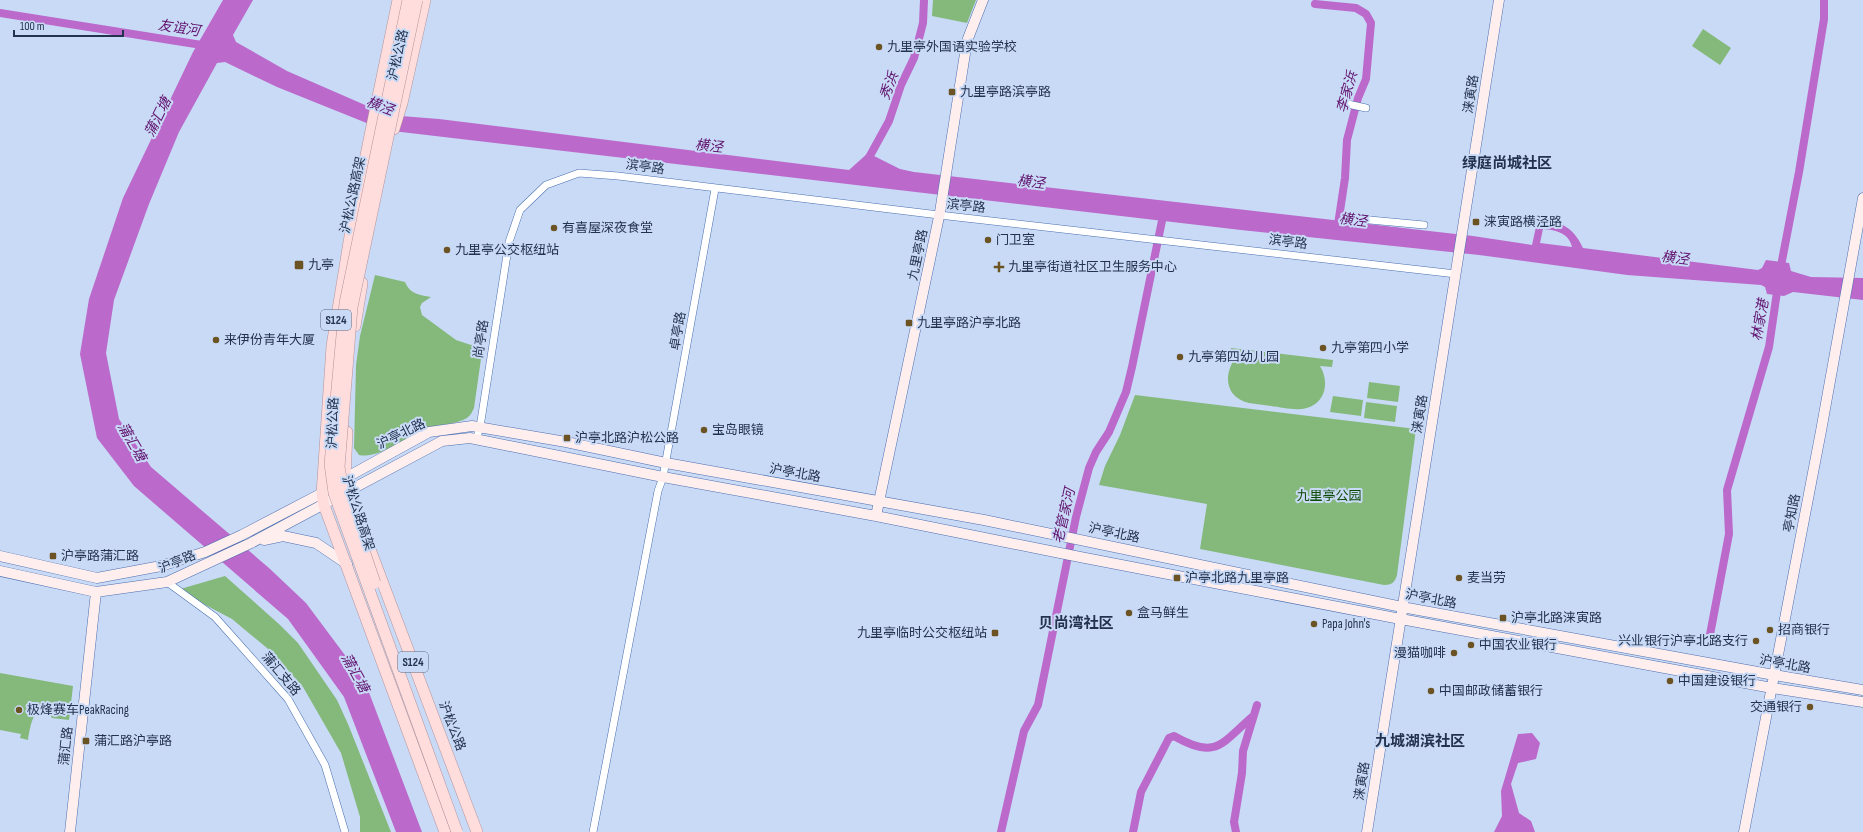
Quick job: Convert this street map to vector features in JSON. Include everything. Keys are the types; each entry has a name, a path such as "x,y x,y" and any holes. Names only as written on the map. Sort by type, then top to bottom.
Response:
{"main road":[{"name":"沪松公路","path":"398,0 353,218 332,346 323,500 445,832"},
{"name":"沪松公路高架","path":"408,0 345,302 330,464 334,493 457,832"},
{"name":"沪松公路高架","path":"418,0 352,307 339,467 342,489 465,832"},
{"name":"沪松公路","path":"425,0 374,217 352,343 345,477 349,492 477,832"}],"street":[{"name":"九里亭路","path":"876,516 942,200 967,41 983,0"},
{"name":"涞寅路","path":"1367,832 1402,606 1460,257 1499,0"},
{"path":"1343,103 1366,108"},
{"name":"滨亭路","path":"509,242 520,210 546,185 579,173 618,176 715,189 1456,274"},
{"name":"卓亭路","path":"593,832 658,491 666,463 715,189"},
{"name":"亭知路","path":"1744,832 1821,431 1863,198"},
{"path":"1348,218 1424,225"},
{"name":"尚亭路","path":"476,440 480,427 509,242"},
{"name":"沪亭北路","path":"345,477 429,432 472,426 480,427 566,442 666,463 879,500 1085,540 1402,606 1863,690"},
{"name":"沪亭北路","path":"349,492 442,440 476,440 663,477 876,516 1056,553 1400,619 1772,688 1863,702"},
{"name":"沪亭路","path":"0,571 96,592 167,582 251,544 323,500 345,477"},
{"name":"沪亭路","path":"0,556 98,578 161,566 205,552 323,500 349,492"},
{"path":"251,544 283,536 290,537 316,543 347,564"},
{"name":"蒲汇支路","path":"167,582 215,617 288,699 325,765 345,832"},
{"name":"蒲汇路","path":"70,832 96,592"}],"green space":[{"path":"933,0 976,0 967,23 932,16"},
{"path":"1703,29 1731,48 1720,65 1692,46"},
{"path":"375,275 405,282 412,291 419,295 431,297 422,303 420,307 422,315 456,340 471,345 475,344 485,331 474,408 468,417 459,422 423,430 376,454 359,455 354,448 356,365 360,336"},
{"path":"1231,348 1333,360 1332,367 1320,366 1325,380 1323,394 1315,404 1301,409 1290,409 1249,403 1241,400 1235,396 1228,384 1229,370 1237,356 1230,354"},
{"path":"1369,382 1400,386 1398,402 1367,398"},
{"name":"九里亭公园","path":"1135,395 1416,429 1397,575 1395,580 1391,584 1384,585 1200,549 1207,504 1099,485 1105,466 1120,435"},
{"path":"1333,396 1363,400 1361,416 1330,412"},
{"path":"1366,402 1397,406 1395,422 1364,418"},
{"path":"225,576 298,643 337,700 391,832 360,832 360,817 341,753 303,687 273,653 232,619 177,590"},
{"name":"极烽赛车PeakRacing","path":"0,673 73,686 69,720 52,718 48,702 39,709 33,718 28,740 20,738 21,734 0,730"}],"water":[{"name":"蒲汇塘","path":"223,0 253,0 233,35 236,42 287,71 388,115 439,119 849,170 868,153 900,169 914,172 1473,236 1532,245 1537,222 1545,221 1559,223 1565,226 1575,235 1583,248 1758,270 1762,268 1766,260 1789,263 1791,271 1811,277 1863,278 1863,300 1793,292 1784,296 1767,294 1765,287 1761,285 1627,275 1479,255 1241,230 384,130 277,87 225,62 217,63 179,132 149,204 114,300 106,353 119,419 151,467 269,568 306,603 365,682 422,832 396,832 344,697 288,619 134,486 97,438 80,354 89,299 123,198 193,52","holes":["1543,229 1548,229 1565,235 1572,247 1540,243"]},
{"path":"1532,733 1540,743 1536,759 1518,763 1511,784 1519,813 1531,821 1535,832 1494,832 1502,816 1501,791 1518,734"}],"waterway":[{"name":"秀浜","path":"866,163 889,121 901,85 914,58 923,23 924,0"},
{"name":"林家港","path":"1780,271 1799,172 1824,19 1824,0"},
{"name":"李家浜","path":"1315,4 1356,8 1366,14 1371,23 1366,79 1358,98 1347,140 1345,178 1337,231"},
{"name":"友谊河","path":"0,13 208,46"},
{"name":"老管家河","path":"1001,832 1024,731 1038,705 1076,517 1089,468 1096,452 1109,432 1126,392 1164,211"},
{"name":"林家港","path":"1709,640 1729,534 1727,490 1769,347 1778,285"},
{"path":"1236,832 1234,822 1242,773 1243,751 1257,705"},
{"path":"1133,832 1141,792 1169,738 1174,736 1200,747 1209,748 1217,746 1233,735 1252,717"}],"place":[{"name":"九里亭外国语实验学校","path":"879,47"},
{"name":"九里亭路滨亭路","path":"952,92"},
{"name":"涞寅路横泾路","path":"1476,222"},
{"name":"有喜屋深夜食堂","path":"554,228"},
{"name":"门卫室","path":"988,240"},
{"name":"九里亭公交枢纽站","path":"447,250"},
{"name":"九亭","path":"299,265"},
{"name":"九里亭街道社区卫生服务中心","path":"999,267"},
{"name":"九里亭路沪亭北路","path":"909,323"},
{"name":"来伊份青年大厦","path":"216,340"},
{"name":"九亭第四小学","path":"1323,348"},
{"name":"九亭第四幼儿园","path":"1180,357"},
{"name":"宝岛眼镜","path":"704,430"},
{"name":"沪亭北路沪松公路","path":"567,438"},
{"name":"沪亭路蒲汇路","path":"53,556"},
{"name":"沪亭北路九里亭路","path":"1177,578"},
{"name":"麦当劳","path":"1459,578"},
{"name":"盒马鲜生","path":"1129,613"},
{"name":"沪亭北路涞寅路","path":"1503,618"},
{"name":"Papa John's","path":"1314,624"},
{"name":"招商银行","path":"1770,630"},
{"name":"九里亭临时公交枢纽站","path":"995,633"},
{"name":"兴业银行沪亭北路支行","path":"1756,641"},
{"name":"中国农业银行","path":"1471,645"},
{"name":"漫猫咖啡","path":"1454,653"},
{"name":"中国建设银行","path":"1670,681"},
{"name":"中国邮政储蓄银行","path":"1431,691"},
{"name":"交通银行","path":"1810,707"},
{"name":"极烽赛车PeakRacing","path":"19,710"},
{"name":"蒲汇路沪亭路","path":"86,741"}],"district":[{"name":"绿庭尚城社区","path":"1507,163"},
{"name":"贝尚湾社区","path":"1076,623"},
{"name":"九城湖滨社区","path":"1420,741"}],"water label":[{"name":"横泾","path":"380,106"},
{"name":"横泾","path":"709,146"},
{"name":"横泾","path":"1031,182"},
{"name":"横泾","path":"1353,220"},
{"name":"横泾","path":"1675,258"}]}
